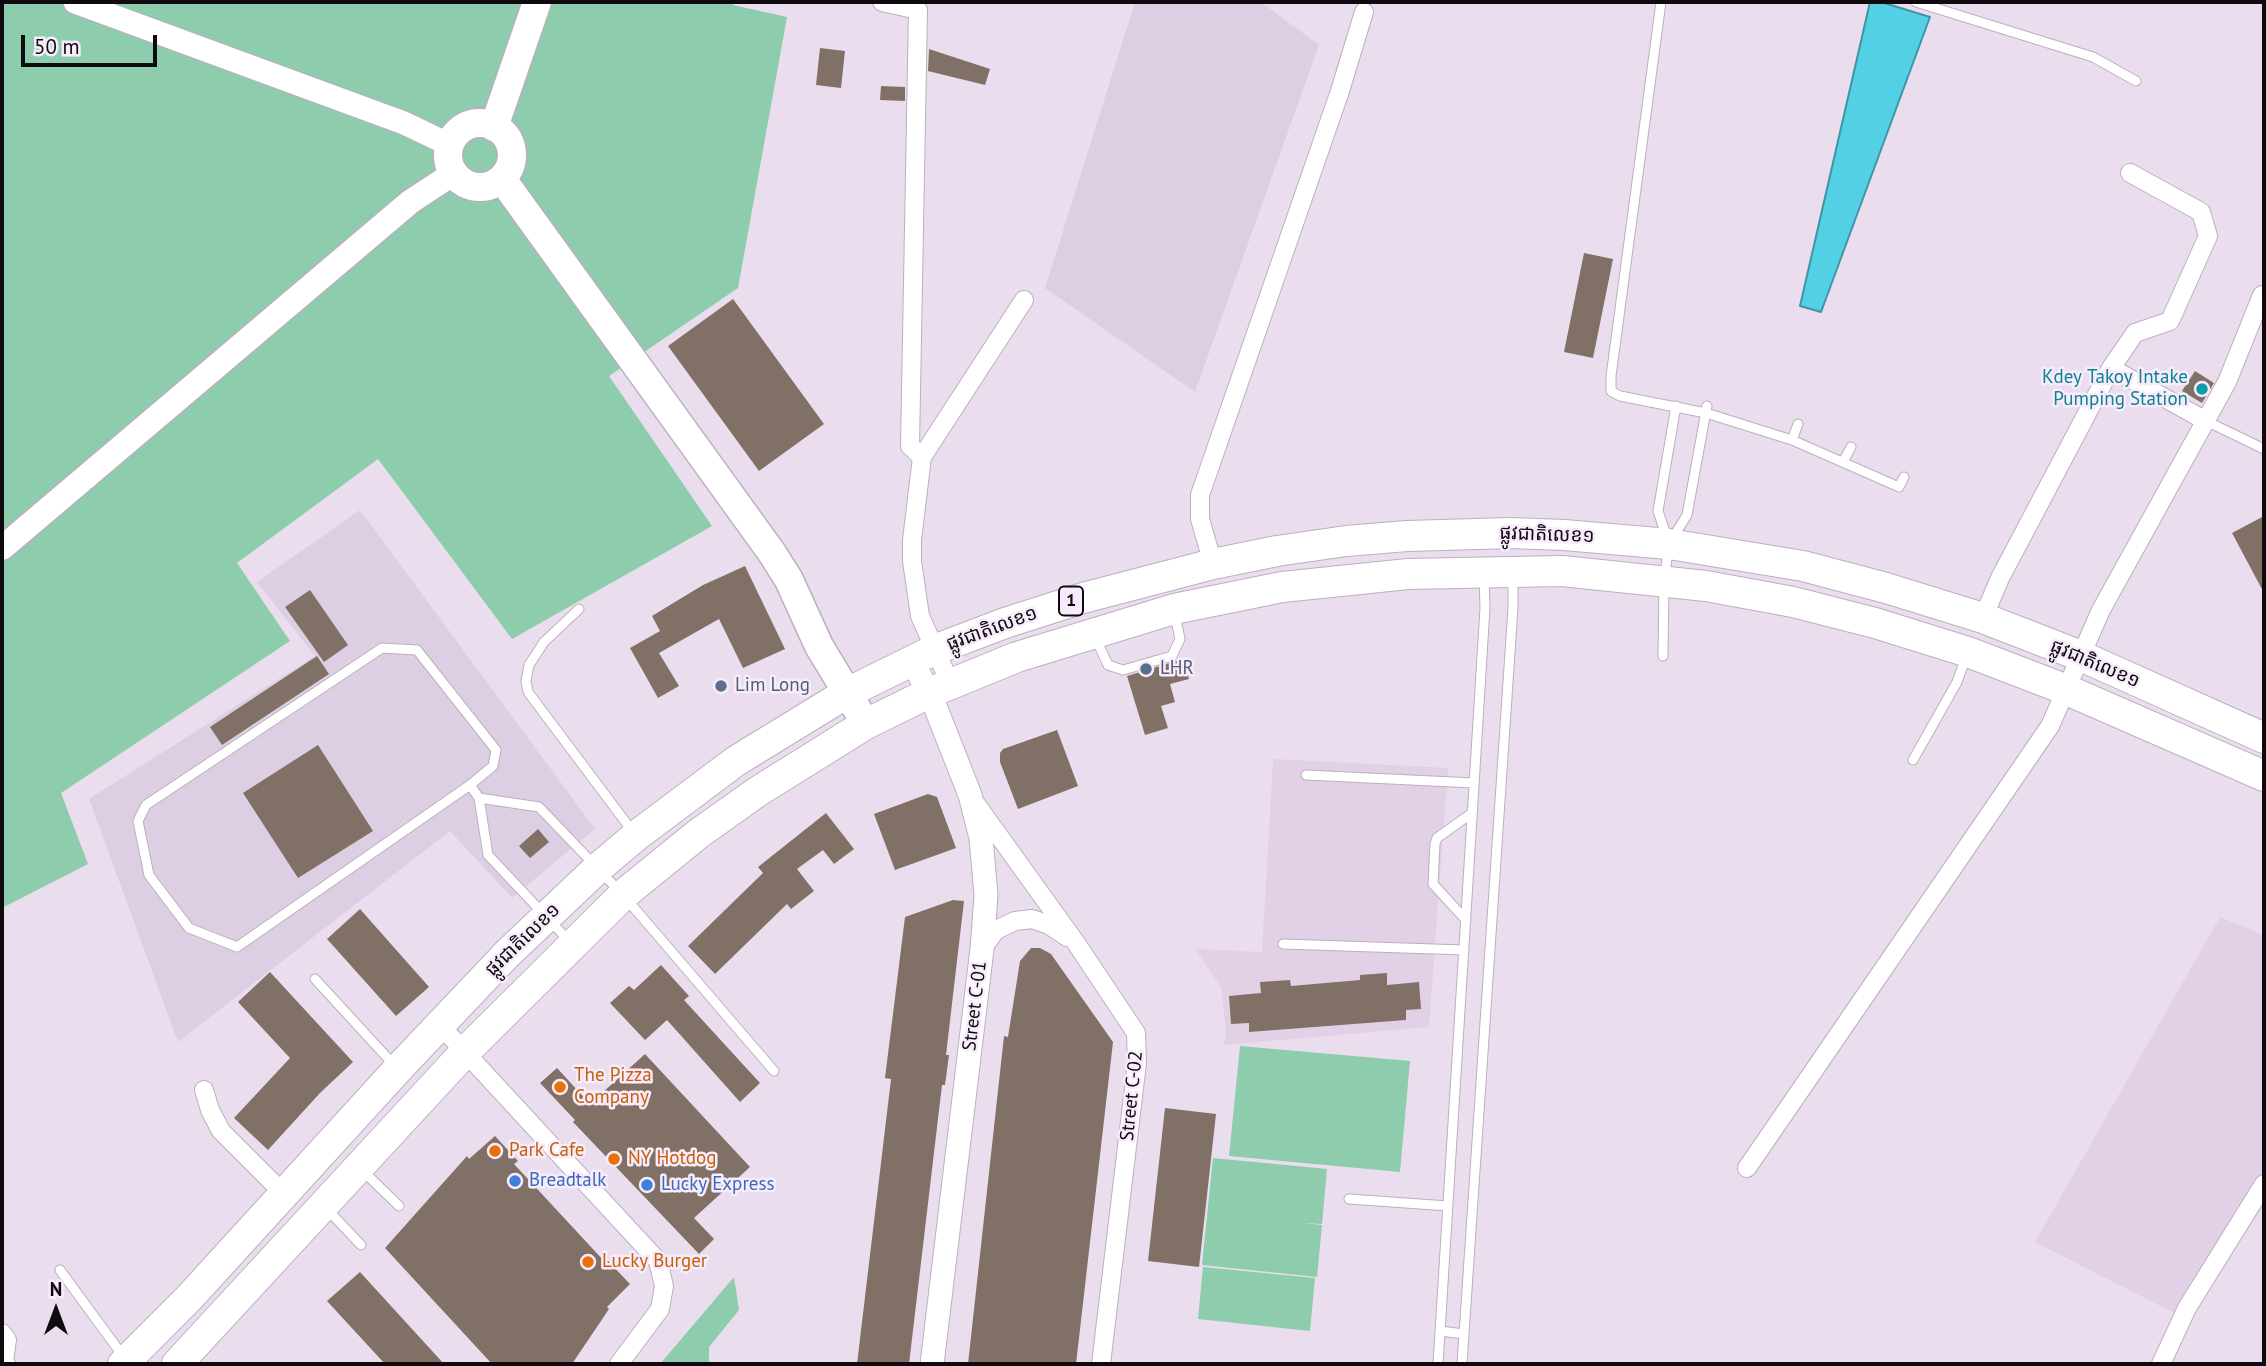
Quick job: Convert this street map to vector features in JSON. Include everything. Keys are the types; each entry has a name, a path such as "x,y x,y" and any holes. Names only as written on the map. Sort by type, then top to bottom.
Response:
{"highway":[{"name":"ផ្លូវជាតិលេខ១","path":"125,1363 285,1195 439,1024 546,917 636,836 736,761 847,693 923,655 1005,623 1083,598 1213,564 1346,541 1511,533 1669,544 1803,566 1983,618 2081,656 2264,738"},
{"name":"ផ្លូវជាតិលេខ១","path":"177,1364 466,1051 623,895 698,834 757,792 866,724 940,688 1017,657 1174,609 1282,587 1349,578 1498,571 1562,571 1664,581 1793,602 1875,623 1968,652 2067,690 2264,776"}],"main road":[{"path":"494,127 537,2"},
{"path":"473,124 494,127 504,135 512,151 511,161 502,179 490,186 480,187 461,181 454,173 448,156 450,145 462,129 473,124"},
{"path":"2,548 410,202 454,173"},
{"path":"502,179 772,553 789,580 819,646 866,724"}],"street":[{"path":"75,2 404,123 450,145"},
{"path":"882,2 918,10 910,446 922,457"},
{"path":"1213,564 1200,519 1200,495 1340,91 1364,12"},
{"path":"1983,618 2000,578 2111,368 2135,333 2170,321 2208,236 2201,212 2130,173"},
{"path":"1747,1168 2050,726 2101,610 2227,382 2262,295"},
{"path":"923,655 912,561 922,457 1024,300"},
{"path":"2111,368 2207,421"},
{"name":"Street C-01","path":"923,655 940,688 970,795 985,864 986,895 982,949 932,1364"},
{"name":"Street C-02","path":"970,795 1076,943 1136,1033 1138,1047 1101,1364"},
{"path":"982,949 996,930 1016,921 1032,919 1049,925 1076,943"},
{"path":"439,1024 658,1261 664,1286 660,1309 619,1364"},
{"path":"204,1090 210,1110 221,1131 285,1195"},
{"path":"2161,1364 2187,1308 2264,1184"},
{"path":"2,1333 7,1340 4,1360 6,1364"}],"lane":[{"path":"1661,2 1611,391 1620,396 1707,410 1792,440 1899,486 1904,477"},
{"path":"1916,2 2093,57 2136,81"},
{"path":"1669,544 1658,512 1676,406"},
{"path":"1663,656 1664,581 1669,544 1687,515 1707,410"},
{"path":"1755,428 1758,415"},
{"path":"2207,421 2264,449"},
{"path":"1792,440 1798,425"},
{"path":"1843,461 1851,447"},
{"path":"1438,1364 1485,608 1498,571"},
{"path":"1462,1364 1513,608 1498,571"},
{"path":"579,609 544,642 529,665 526,681 528,692 636,836"},
{"path":"1093,632 1108,665 1123,670 1172,656 1180,639 1174,609"},
{"path":"382,648 417,650 496,750 493,766 470,785 236,947 189,928 149,874 138,821 146,805 382,648"},
{"path":"1913,760 1957,682 1968,652"},
{"path":"1306,775 1474,783"},
{"path":"470,785 479,798 488,855 572,944"},
{"path":"479,798 539,807 623,895 774,1071"},
{"path":"1466,920 1433,884 1435,844 1437,838 1472,813"},
{"path":"1283,944 1464,950"},
{"path":"315,979 398,1069"},
{"path":"359,1168 399,1206"},
{"path":"1349,1199 1448,1206"},
{"path":"324,1206 361,1245"},
{"path":"60,1270 125,1363"},
{"path":"1440,1331 1464,1334"}],"shaded area":[{"path":"1135,2 1261,2 1319,45 1195,392 1045,288"},
{"path":"360,510 595,829 512,898 450,831 178,1042 89,799 315,656 257,582"},
{"path":"1273,759 1448,768 1429,1027 1224,1045 1226,1033 1221,987 1195,949 1262,952"},
{"path":"2220,917 2264,935 2264,1170 2176,1314 2035,1242"}],"green space":[{"path":"2,2 733,2 733,5 787,17 738,288 609,376 712,526 512,639 378,459 237,563 290,641 61,793 88,864 2,908"},
{"path":"1240,1046 1410,1061 1400,1172 1229,1156"},
{"path":"1213,1158 1327,1169 1322,1224 1303,1223 1322,1225 1317,1277 1202,1265"},
{"path":"1203,1267 1315,1278 1310,1331 1198,1319"},
{"path":"734,1277 739,1310 709,1347 709,1364 660,1364"}],"water":[{"path":"1870,2 1881,2 1930,17 1821,312 1800,306"}],"building":[{"path":"820,48 845,51 841,88 816,85"},
{"path":"929,49 990,69 985,85 928,71"},
{"path":"881,86 905,87 905,101 880,100"},
{"path":"1584,253 1613,259 1593,358 1564,352"},
{"path":"733,299 824,424 759,471 668,346"},
{"name":"Kdey Takoy Intake Pumping Station","path":"2195,371 2214,383 2202,403 2182,391"},
{"path":"2264,516 2264,593 2232,533"},
{"path":"745,566 785,649 743,668 719,619 659,653 679,686 658,698 630,648 660,631 652,616 703,585"},
{"path":"310,590 348,645 324,662 285,607"},
{"path":"317,656 329,674 222,745 210,727"},
{"path":"1183,659 1189,679 1170,684 1175,702 1161,706 1168,728 1145,735 1127,676"},
{"path":"1057,730 1078,786 1018,809 1000,762 1000,753 1003,749"},
{"path":"318,745 373,831 298,878 243,793"},
{"path":"928,794 937,797 956,848 895,870 874,814"},
{"path":"826,813 854,849 834,864 823,850 797,869 814,891 791,909 787,904 715,974 688,946 763,873 758,867"},
{"path":"538,829 549,842 530,858 519,846"},
{"path":"953,900 964,901 946,1055 949,1055 945,1085 942,1085 909,1364 857,1364 891,1079 885,1078 905,917"},
{"path":"360,909 429,987 396,1016 327,939"},
{"path":"1031,948 1040,948 1051,954 1113,1042 1076,1364 968,1364 1004,1036 1008,1037 1020,961"},
{"path":"661,965 689,996 684,1000 760,1083 740,1102 667,1020 645,1040 610,1003 629,986 634,990"},
{"path":"270,972 353,1062 320,1093 268,1150 234,1118 290,1058 238,1002"},
{"path":"1387,973 1387,985 1419,982 1421,1009 1406,1010 1406,1020 1249,1032 1249,1023 1231,1024 1229,996 1261,993 1260,982 1290,980 1291,986 1360,980 1360,975"},
{"path":"645,1054 750,1167 694,1218 714,1239 699,1254 573,1122 575,1120 540,1083 557,1068 590,1104"},
{"path":"1165,1108 1216,1114 1199,1267 1148,1261"},
{"path":"495,1136 518,1161 514,1164 605,1262 607,1260 630,1284 607,1307 609,1309 572,1364 492,1364 385,1248 467,1156 469,1159"},
{"path":"360,1272 444,1364 385,1364 327,1301"}],"place":[{"name":"Kdey Takoy Intake Pumping Station","path":"2202,389"},
{"name":"LHR","path":"1146,669"},
{"name":"Lim Long","path":"721,686"},
{"name":"The Pizza Company","path":"560,1087"},
{"name":"Park Cafe","path":"495,1151"},
{"name":"NY Hotdog","path":"614,1159"},
{"name":"Breadtalk","path":"515,1181"},
{"name":"Lucky Express","path":"647,1185"},
{"name":"Lucky Burger","path":"588,1262"}]}
